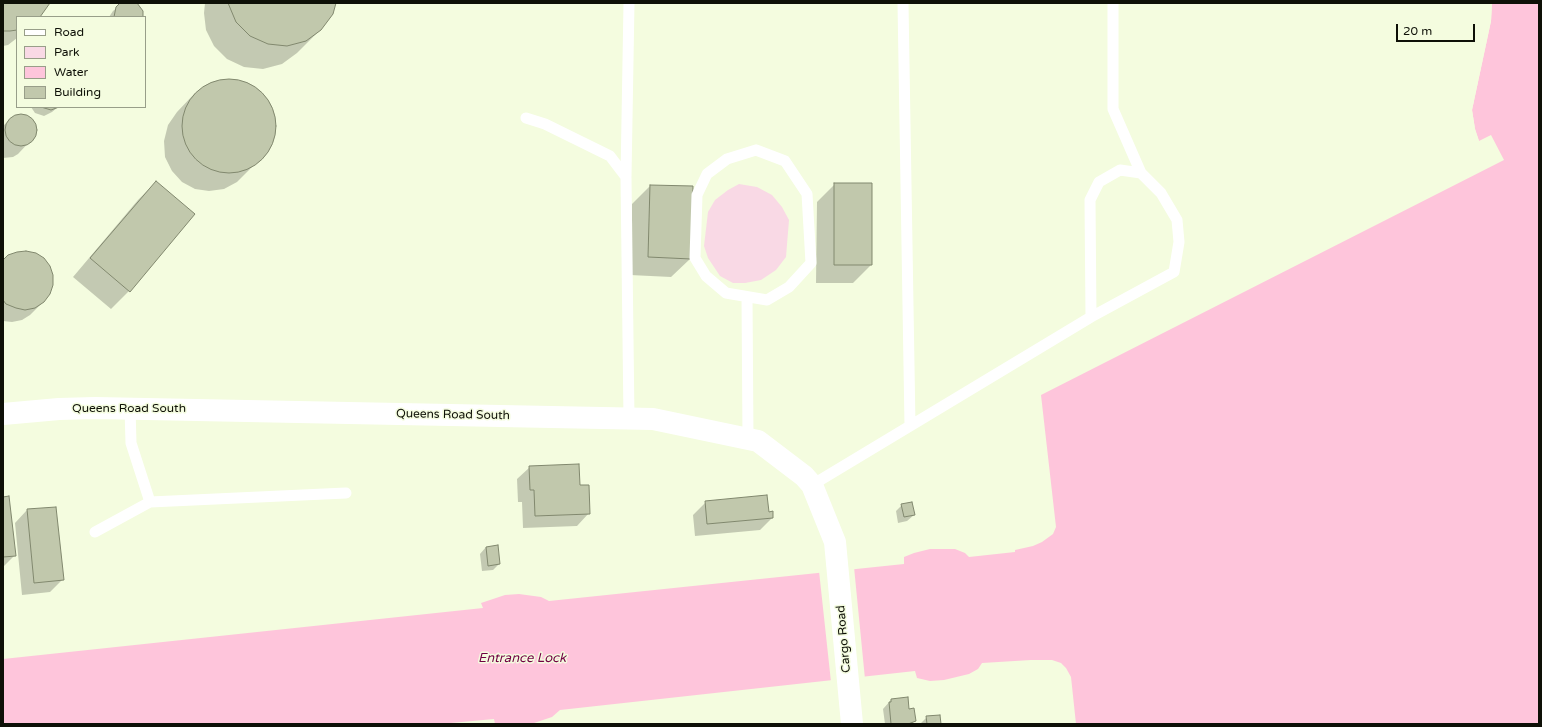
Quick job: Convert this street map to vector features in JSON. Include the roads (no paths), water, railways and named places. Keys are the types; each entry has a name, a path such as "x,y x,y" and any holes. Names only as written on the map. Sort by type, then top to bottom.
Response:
{"street":[{"name":"Queens Road South","path":"3,414 59,409 130,408 653,419 758,441 804,476 812,485 834,542 836,554"},
{"name":"Cargo Road","path":"836,554 852,724"}],"lane":[{"path":"629,3 626,177 629,419"},
{"path":"903,3 910,426"},
{"path":"812,485 1091,318 1174,272 1179,242 1177,220 1161,193 1141,173 1113,109 1113,3"},
{"path":"526,118 545,124 610,156 626,177"},
{"path":"756,150 785,162 807,194 811,263 789,287 767,300 747,297 726,293 706,276 695,258 697,195 707,174 727,159 756,150"},
{"path":"1091,318 1090,200 1099,182 1120,170 1141,173"},
{"path":"747,297 748,439"},
{"path":"130,408 131,443 150,502"},
{"path":"94,532 150,502 346,493"}],"water":[{"name":"Entrance Lock","path":"1492,3 1539,3 1539,724 1076,724 1071,677 1066,668 1061,663 1052,660 1031,660 982,663 978,669 969,674 944,680 930,681 917,678 915,671 560,710 552,717 531,724 495,724 494,719 440,724 3,724 3,659 483,608 481,603 505,595 519,594 541,597 549,601 904,564 904,557 930,549 955,549 965,553 969,557 1015,552 1015,550 1033,546 1042,542 1053,534 1056,527 1041,395 1504,160 1491,135 1479,141 1475,129 1472,110 1491,21"}]}
